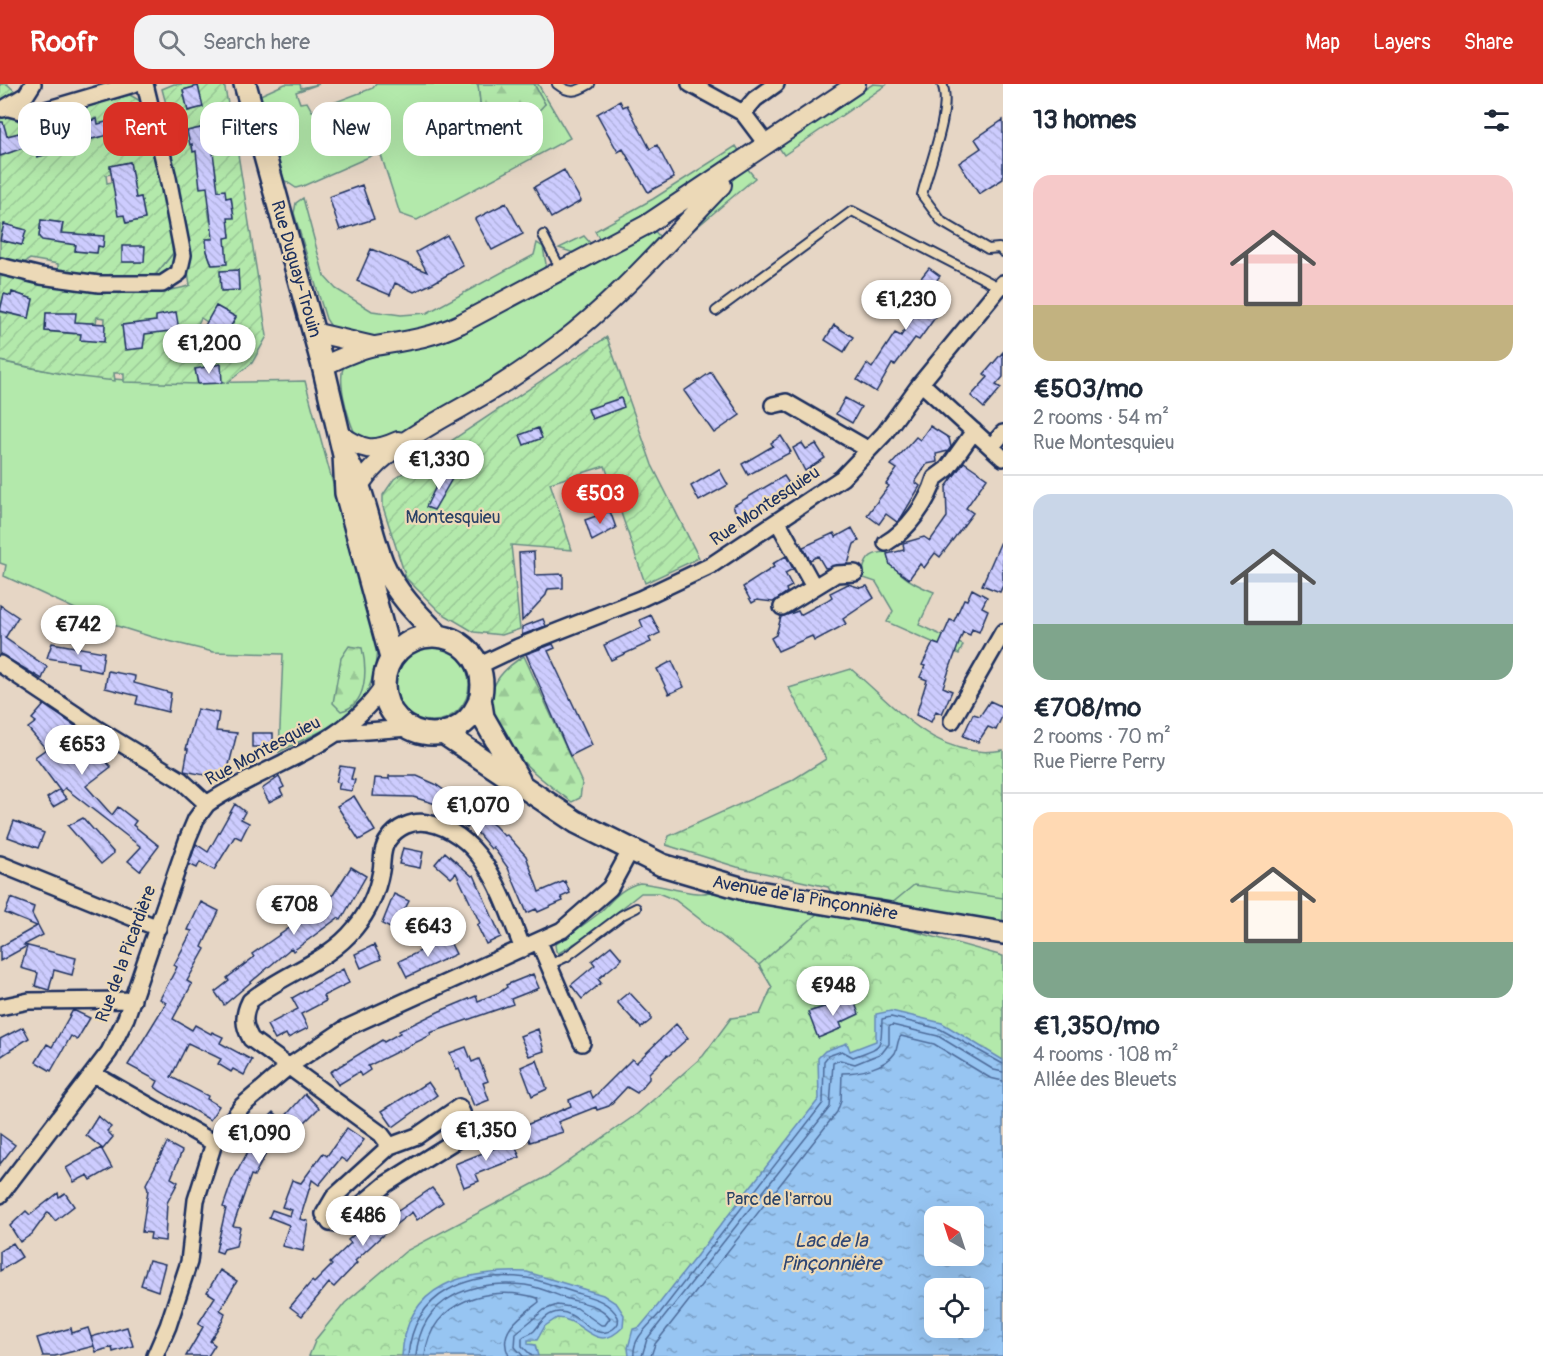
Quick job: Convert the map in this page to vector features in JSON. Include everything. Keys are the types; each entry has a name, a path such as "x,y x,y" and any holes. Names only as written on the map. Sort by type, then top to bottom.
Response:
{"main road":[{"name":"Rue Duguay-Trouin","path":"245,84 323,366 344,454 346,493 391,658"},
{"name":"Rue Duguay-Trouin","path":"344,454 360,484 383,564 402,597 439,636"},
{"path":"439,636 455,641 469,651 478,666 482,681 480,698 473,714 460,726 443,733 420,733 409,728 391,712 383,686 386,670 391,658 405,644 422,637 439,636"},
{"name":"Avenue de la Pinçonnière","path":"480,698 483,717 522,785"},
{"name":"Avenue de la Pinçonnière","path":"443,733 576,822 630,851 713,882 814,902 1003,933"}],"street":[{"path":"4,109 26,95 33,84"},
{"path":"4,109 32,114 134,84"},
{"path":"0,266 41,276 99,284 162,284 179,273 183,255 168,178 145,84"},
{"path":"690,84 743,113 767,145"},
{"path":"743,113 755,99 776,84"},
{"path":"323,366 373,346 408,342 436,335 561,270 649,223 856,84"},
{"path":"360,484 381,460 424,430 498,386 559,344 604,306 748,158"},
{"path":"649,223 660,221 667,224 669,232 666,244"},
{"name":"Rue Montesquieu","path":"478,666 518,647 640,599 710,566 842,477 869,450 1001,285"},
{"path":"313,332 373,346"},
{"path":"921,383 1003,458"},
{"path":"773,405 786,402 869,450"},
{"path":"339,434 361,448 381,448 424,430"},
{"path":"886,543 899,535 930,493 935,478 947,469 974,431"},
{"path":"991,447 1003,434"},
{"path":"778,522 814,587"},
{"path":"782,607 836,574 855,573"},
{"path":"952,721 1003,632"},
{"path":"0,664 181,780 207,804"},
{"name":"Rue Montesquieu","path":"207,804 339,733 371,706 383,686"},
{"name":"Rue Montesquieu","path":"339,733 409,728"},
{"name":"Rue de la Picardière","path":"0,1195 94,1074 117,1035 133,1000 188,838 207,804"},
{"path":"412,1167 394,1145 381,1134 251,1039 246,1030 245,1011 258,995 315,963 354,930 368,910 376,890 387,841 402,828 421,822 432,824 468,845 483,862 499,889 523,949"},
{"path":"155,1356 168,1326 189,1262 196,1200 214,1143 242,1106 319,1044 371,1016 562,930 610,888 630,851"},
{"path":"0,864 158,928"},
{"path":"539,942 582,1043"},
{"path":"0,1007 29,1001 133,1000"},
{"path":"94,1074 214,1143"},
{"path":"459,1107 466,1119 466,1130 458,1139 386,1185 338,1224 330,1223 324,1214 327,1205 394,1145 417,1136 459,1107"}],"lane":[{"path":"557,84 566,90 576,92 590,84"},
{"path":"942,84 946,95 944,117 922,195 942,222 988,249 1002,248"},
{"path":"716,311 852,211 1001,285"},
{"path":"543,235 561,270"},
{"path":"549,964 566,957 622,915 636,908"}],"green space":[{"path":"0,84 7,84 18,94 0,104"},
{"path":"174,84 224,84 228,102 202,102 198,86 183,90 186,102 166,102 162,89"},
{"path":"285,84 300,84 301,88 319,84 296,92 300,103 307,102 311,109 311,156 371,156 296,188 284,180 276,156 299,156 299,102 258,102 256,97"},
{"path":"376,84 478,84 480,102 403,102 403,156 536,156 417,220 400,214 381,156 391,156 391,102 336,102 373,88"},
{"path":"478,84 534,84 545,104 543,106 543,102 480,102"},
{"path":"534,84 538,84 570,138 543,152 543,105 545,104"},
{"path":"873,84 886,85 784,155 778,146"},
{"path":"130,95 142,102 103,102"},
{"path":"103,102 103,156 155,156 164,191 173,253 153,278 58,273 58,264 30,259 19,266 0,261 0,240 0,153 1,156 12,152 0,138 0,117 8,115 18,121 18,156 91,156 91,139 101,137 96,118 91,120 91,105","holes":["130,162 134,185 114,189 112,182 107,183 106,175 111,174 110,166","141,197 145,219 126,223 122,201","41,220 63,223 62,232 45,237 39,236","5,224 26,230 22,245 0,240","76,234 103,246 98,246 97,253 75,251","144,247 144,262 122,262"]},
{"path":"200,108 200,128 188,131 188,111"},
{"path":"188,134 193,151 200,137 200,156 238,156 267,336 252,363 227,383 195,369 198,384 124,382 124,373 114,373 115,381 72,376 0,361 0,312 0,274 68,286 126,291 174,289 190,285 175,182 168,156 188,156","holes":["215,166 217,186 198,168","231,197 234,217 210,221 208,208","230,234 230,237 225,238 224,264 212,265 207,251 207,239","238,270 239,290 222,291 220,280","12,292 33,299 29,318 0,312 4,294 11,296","216,306 236,317 228,331 222,328 217,337 197,326 201,318 207,322","46,313 75,314 74,334 45,331","97,317 105,318 104,341 81,340 82,323 96,323","143,323 145,340 142,340 143,348 125,350 122,325"]},
{"path":"736,146 741,154 659,209 600,240 595,231 653,199"},
{"path":"747,168 755,178 664,255 737,175"},
{"path":"303,198 324,276 336,289 372,311 401,315 427,313 534,255 537,243 543,247 546,264 543,271 444,325 377,338 332,328 326,319 294,213 296,203"},
{"path":"653,229 659,236 651,252 554,338 449,408 406,431 375,443 357,437 346,409 342,385 344,365 349,360 386,351"},
{"path":"584,236 592,245 577,254 559,248"},
{"path":"173,253 172,263 168,270 153,278"},
{"name":"Montesquieu","path":"607,337 652,465 699,558 645,583 605,466 550,483 572,550 511,545 520,629 502,635 474,632 440,612 406,578 383,507 383,495 394,479"},
{"path":"0,361 78,375 152,382 305,381 377,645 375,669 369,688 360,703 334,724 279,752 283,654 213,652 152,637 101,621 4,576 6,565 0,563"},
{"path":"887,552 899,572 919,586 934,592 919,625 963,645 959,654 887,622 893,611 876,582 855,575 858,568 863,570 866,561 871,556"},
{"path":"349,646 362,648 365,666 364,685 356,702 341,711 333,703 341,658"},
{"path":"425,647 439,647 453,653 463,663 469,677 469,691 463,705 453,715 439,721 425,721 411,715 401,705 395,691 395,677 401,663 411,653"},
{"path":"524,656 582,783 580,798 572,802 515,754 501,734 492,714 492,694 501,674"},
{"path":"851,669 902,715 938,740 958,748 980,752 1003,750 1003,898 914,885 891,904 832,894 828,887 737,867 666,845 669,836 791,781 826,759 789,688"},
{"path":"1003,848 1003,921 891,904 882,866"},
{"path":"640,883 695,893 709,892 844,916 766,1000 772,987 759,965 675,900 658,893 641,893 590,934 559,953 556,951 555,945 598,914 622,891"},
{"name":"Parc de l'arrou","path":"819,912 884,923 1003,956 1003,1356 309,1356 316,1339 345,1303 406,1251 548,1176 637,1114 703,1056 731,1018 760,1014 772,987 759,965"}],"water":[{"path":"445,922 450,931 435,938 429,937 430,930"},
{"name":"Lac de la Pinçonnière","path":"891,1011 942,1023 1003,1060 1003,1356 629,1356 628,1348 633,1329 640,1327 655,1309 819,1099 818,1058 825,1051 847,1043 850,1051 876,1041 876,1014"},
{"path":"527,1272 603,1295 617,1304 624,1315 623,1327 613,1335 605,1338 597,1337 575,1323 557,1318 545,1326 537,1340 528,1340 528,1344 535,1345 538,1356 402,1356 406,1331 415,1311 427,1296 462,1278 483,1274"}],"building":[{"path":"198,86 202,102 200,108 188,111 188,102 186,102 183,90"},
{"path":"620,101 623,107 627,105 650,149 657,145 674,178 648,192 623,149 618,152 597,114"},
{"path":"97,119 98,124 103,123 103,136 91,139 91,121"},
{"path":"1003,120 1003,179 979,194 959,163 981,148 975,139"},
{"path":"0,122 3,122 7,136 18,133 18,150 0,156"},
{"path":"200,128 200,156 213,156 218,191 225,190 226,198 231,197 234,218 228,218 230,237 225,238 227,264 212,265 207,251 206,239 213,239 207,187 200,188 196,151 193,152 192,144 190,145 188,131"},
{"path":"130,162 136,198 141,197 145,219 126,223 124,215 118,216 110,166"},
{"path":"564,170 581,201 551,218 534,187"},
{"path":"362,185 374,219 340,230 329,197"},
{"path":"506,203 523,234 492,250 475,219"},
{"path":"41,220 63,223 61,233 104,236 103,247 98,246 97,253 75,251 76,245 42,240 39,237"},
{"path":"4,224 26,230 22,245 0,240"},
{"path":"447,235 463,266 433,283 414,292 395,283 390,295 357,281 371,249 427,272 416,252"},
{"path":"122,246 145,246 144,262 122,262"},
{"path":"929,268 940,276 928,291 947,301 919,340 915,338 895,365 892,364 876,392 857,380 867,364 872,368 895,333 901,336 922,302 908,294"},
{"path":"238,270 239,290 221,291 220,271"},
{"path":"12,292 33,299 29,318 0,311 4,294 11,296"},
{"path":"216,306 236,317 228,331 222,328 217,337 203,329"},
{"path":"176,312 179,330 145,334 143,348 125,350 122,325 156,321 156,316"},
{"path":"46,313 76,313 75,322 105,324 104,342 80,340 81,334 45,331"},
{"path":"834,325 853,337 844,352 825,340"},
{"path":"1003,352 1003,377 996,385 1001,388 984,408 971,396 988,377 984,374"},
{"path":"221,364 222,383 198,384 195,369"},
{"path":"711,372 740,415 714,433 684,391"},
{"path":"621,398 624,407 592,419 588,409"},
{"path":"845,398 861,407 852,423 836,414"},
{"path":"930,426 949,438 951,447 948,451 936,454 937,462 927,464 915,482 920,486 901,518 897,522 886,514 879,524 867,515 889,486 886,484 897,469 891,465 916,437 920,440"},
{"path":"538,428 542,438 524,445 520,435"},
{"path":"781,436 791,452 748,475 742,464 773,446 771,443"},
{"path":"802,443 806,449 816,444 825,458 805,471 793,448"},
{"path":"964,462 987,478 966,508 973,513 940,557 935,553 924,568 920,564 909,579 890,565 887,554 904,550 903,543 924,537 930,541 947,517 946,487"},
{"path":"719,469 728,485 699,501 691,486"},
{"path":"443,472 453,477 434,510 426,507"},
{"path":"784,476 794,491 741,523 733,506"},
{"path":"610,511 616,528 592,541 585,520"},
{"path":"852,528 859,541 854,544 848,564 825,568 818,556 810,560 803,547 834,533 836,537"},
{"path":"1003,537 1003,585 1000,592 982,585"},
{"path":"534,552 535,575 563,574 563,588 548,589 546,595 522,621 519,553"},
{"path":"786,556 793,569 785,573 792,586 773,602 757,600 752,603 743,587 774,567 772,564"},
{"path":"848,584 861,588 867,586 874,598 843,619 846,624 814,641 812,636 778,651 771,638 776,635 781,617 798,611 800,615 826,601 832,597 830,593"},
{"path":"972,589 987,597 982,607 988,610 979,632 972,629 970,635 963,632 943,687 952,691 942,714 936,711 931,722 916,715 927,680 920,677 925,666 922,665 933,643 939,645 950,620 954,621 964,599 967,600"},
{"path":"0,605 18,617 5,638 47,667 42,679 0,654"},
{"path":"651,615 660,633 649,638 651,642 611,660 604,645 643,627 640,620"},
{"path":"543,619 546,626 522,635 522,627"},
{"path":"52,643 104,652 101,672 78,667 78,663 47,658"},
{"path":"553,644 555,648 548,651 592,745 570,756 526,654"},
{"path":"672,661 684,687 669,694 657,669"},
{"path":"108,671 135,676 134,683 171,693 168,712 136,704 138,696 105,688"},
{"path":"990,701 1003,707 1003,714 996,730 988,727 978,742 963,736 973,714 980,716"},
{"path":"44,705 78,728 75,751 92,754 93,748 111,767 86,786 112,815 118,807 136,821 133,825 159,846 140,871 128,861 141,847 65,788 61,792 35,757 46,749 28,728 36,722 32,719"},
{"path":"197,709 219,713 216,731 237,733 227,773 222,772 220,778 184,771 188,749 186,749"},
{"path":"252,733 273,733 273,747 252,747"},
{"path":"340,766 354,768 351,779 355,780 352,791 338,789 340,783 336,782"},
{"path":"389,776 417,776 435,784 495,826 504,836 507,835 526,856 539,892 565,881 570,893 561,897 563,901 538,912 536,909 527,913 508,868 493,847 491,849 470,824 467,828 446,813 449,808 413,797 373,796 375,778 389,779"},
{"path":"279,777 284,787 280,789 283,795 269,802 262,789"},
{"path":"59,790 67,799 53,807 47,798"},
{"path":"354,796 375,831 359,840 337,806"},
{"path":"235,804 245,812 241,819 249,823 241,839 235,836 214,870 200,862 197,868 189,864 196,844 208,852"},
{"path":"83,818 114,853 101,864 68,826"},
{"path":"14,821 44,833 38,848 8,837"},
{"path":"403,848 423,852 420,868 399,864"},
{"path":"445,852 472,876 474,875 501,937 486,944 477,925 480,923 456,873 451,878 435,864"},
{"path":"351,867 366,876 341,920 338,918 293,951 291,948 224,1005 215,992 229,981 227,978 254,957 252,954 321,906 326,897 333,895"},
{"path":"394,894 409,901 394,930 382,924"},
{"path":"11,898 34,907 32,914 43,935 24,945 76,958 72,975 54,970 49,990 35,986 38,973 21,968 27,946 0,961 0,947 37,926 5,913"},
{"path":"201,902 219,911 202,947 205,949 187,981 192,984 173,1019 192,1030 195,1025 211,1034 212,1032 223,1037 220,1043 252,1060 244,1075 233,1069 231,1072 218,1064 221,1059 188,1043 171,1077 208,1096 207,1099 219,1106 210,1120 160,1091 155,1087 158,1081 128,1065 166,1003 160,999 177,967 174,965 192,931 188,930"},
{"path":"448,938 456,954 407,977 399,961"},
{"path":"374,945 381,959 361,968 355,954"},
{"path":"611,946 622,959 598,979 601,983 582,999 571,985 595,965 592,961"},
{"path":"343,969 349,983 323,996 326,1001 301,1014 308,1028 288,1038 286,1034 275,1040 267,1025 298,1009 292,998"},
{"path":"533,974 539,988 511,999 513,1004 430,1033 431,1035 368,1066 370,1070 361,1076 359,1072 338,1085 330,1072 382,1040 384,1042 400,1033 399,1031 440,1011 476,996 478,1001 500,992 507,987 506,985"},
{"path":"629,992 651,1016 651,1020 641,1028 617,1002"},
{"path":"853,998 859,1014 840,1023 842,1028 818,1038 808,1012"},
{"path":"73,1010 90,1018 77,1040 71,1036 51,1071 36,1062 47,1044 52,1047"},
{"path":"676,1024 688,1038 649,1073 649,1079 637,1093 627,1087 609,1106 597,1110 596,1107 558,1122 563,1132 530,1142 524,1126 571,1106 569,1100 590,1091 593,1098 632,1059 636,1063"},
{"path":"23,1027 29,1038 0,1057 0,1039"},
{"path":"538,1029 544,1051 529,1056 520,1036"},
{"path":"466,1047 472,1062 479,1059 488,1081 483,1083 489,1100 474,1106 450,1053"},
{"path":"537,1060 547,1089 532,1096 521,1067"},
{"path":"428,1082 437,1095 393,1127 382,1111"},
{"path":"305,1094 319,1108 298,1129 296,1126 270,1152 268,1150 254,1176 251,1175 233,1226 240,1227 236,1246 224,1249 222,1253 216,1251 226,1208 223,1207 232,1181 251,1146 270,1126 265,1121 274,1112 282,1120"},
{"path":"98,1116 111,1127 107,1131 113,1137 103,1149 86,1135"},
{"path":"347,1128 364,1140 347,1162 341,1158 319,1185 312,1180 300,1219 308,1221 303,1251 282,1246 289,1225 269,1217 272,1210 290,1216 292,1210 282,1207 292,1180 301,1183 323,1153 327,1156"},
{"path":"0,1134 15,1145 0,1164"},
{"path":"513,1141 520,1157 476,1174 479,1181 464,1187 455,1164"},
{"path":"167,1143 182,1151 171,1178 178,1182 167,1203 165,1241 150,1239 151,1233 142,1232 148,1190 146,1184"},
{"path":"101,1148 112,1168 91,1180 88,1175 74,1182 66,1168"},
{"path":"432,1188 443,1202 417,1220 412,1212 386,1232 355,1261 357,1263 334,1287 329,1283 302,1316 290,1307 312,1281 314,1283 332,1265 330,1263 351,1243 348,1240 356,1233 371,1226 394,1206 398,1211"},
{"path":"58,1193 59,1197 65,1193 74,1206 55,1221 48,1212 32,1234 20,1242 10,1226 26,1211 30,1215"},
{"path":"13,1243 22,1257 0,1271 0,1251"},
{"path":"149,1260 165,1264 158,1291 141,1285"},
{"path":"220,1270 237,1281 220,1310 225,1313 223,1320 210,1341 215,1345 208,1356 186,1356 203,1327 198,1324 215,1297 207,1292"},
{"path":"127,1327 133,1346 113,1352 112,1347 96,1352 91,1337"},
{"path":"71,1328 72,1333 88,1328 94,1346 55,1356 43,1356 37,1338"}]}
